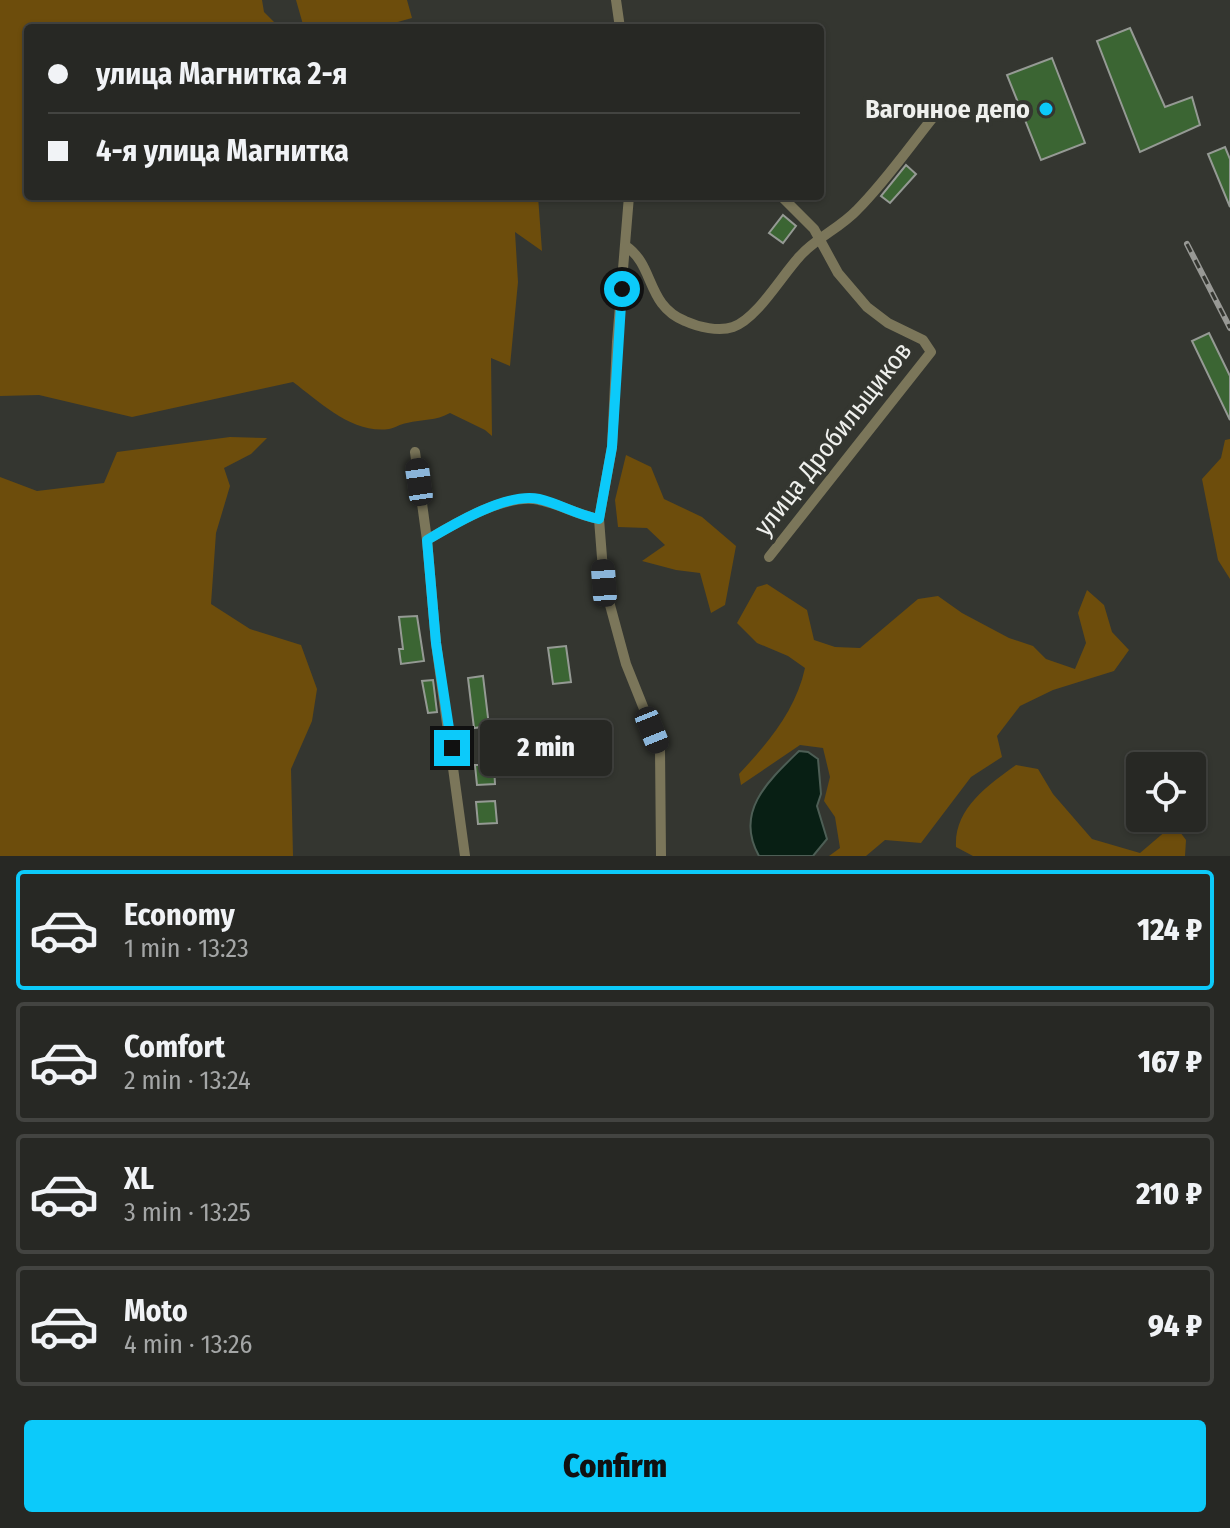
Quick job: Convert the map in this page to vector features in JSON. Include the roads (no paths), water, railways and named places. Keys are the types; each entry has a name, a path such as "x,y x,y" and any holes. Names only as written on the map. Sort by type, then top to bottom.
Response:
{"street":[{"path":"616,0 619,24"},
{"path":"626,246 637,256 664,309 688,323 717,329 732,328 743,321 803,252 860,208 939,110"},
{"path":"629,200 612,447 599,519 604,583 626,664 660,749 661,856"},
{"path":"785,200 814,229 820,241"},
{"name":"улица Дробильщиков","path":"769,557 928,359 930,347 867,307 838,273 820,241"},
{"path":"415,452 436,643 465,856"},
{"path":"427,540 488,509 524,498 539,499 579,516 599,519"}],"railway":[{"path":"1187,244 1230,328"}],"place":[{"name":"Вагонное депо","path":"1046,109"}]}
